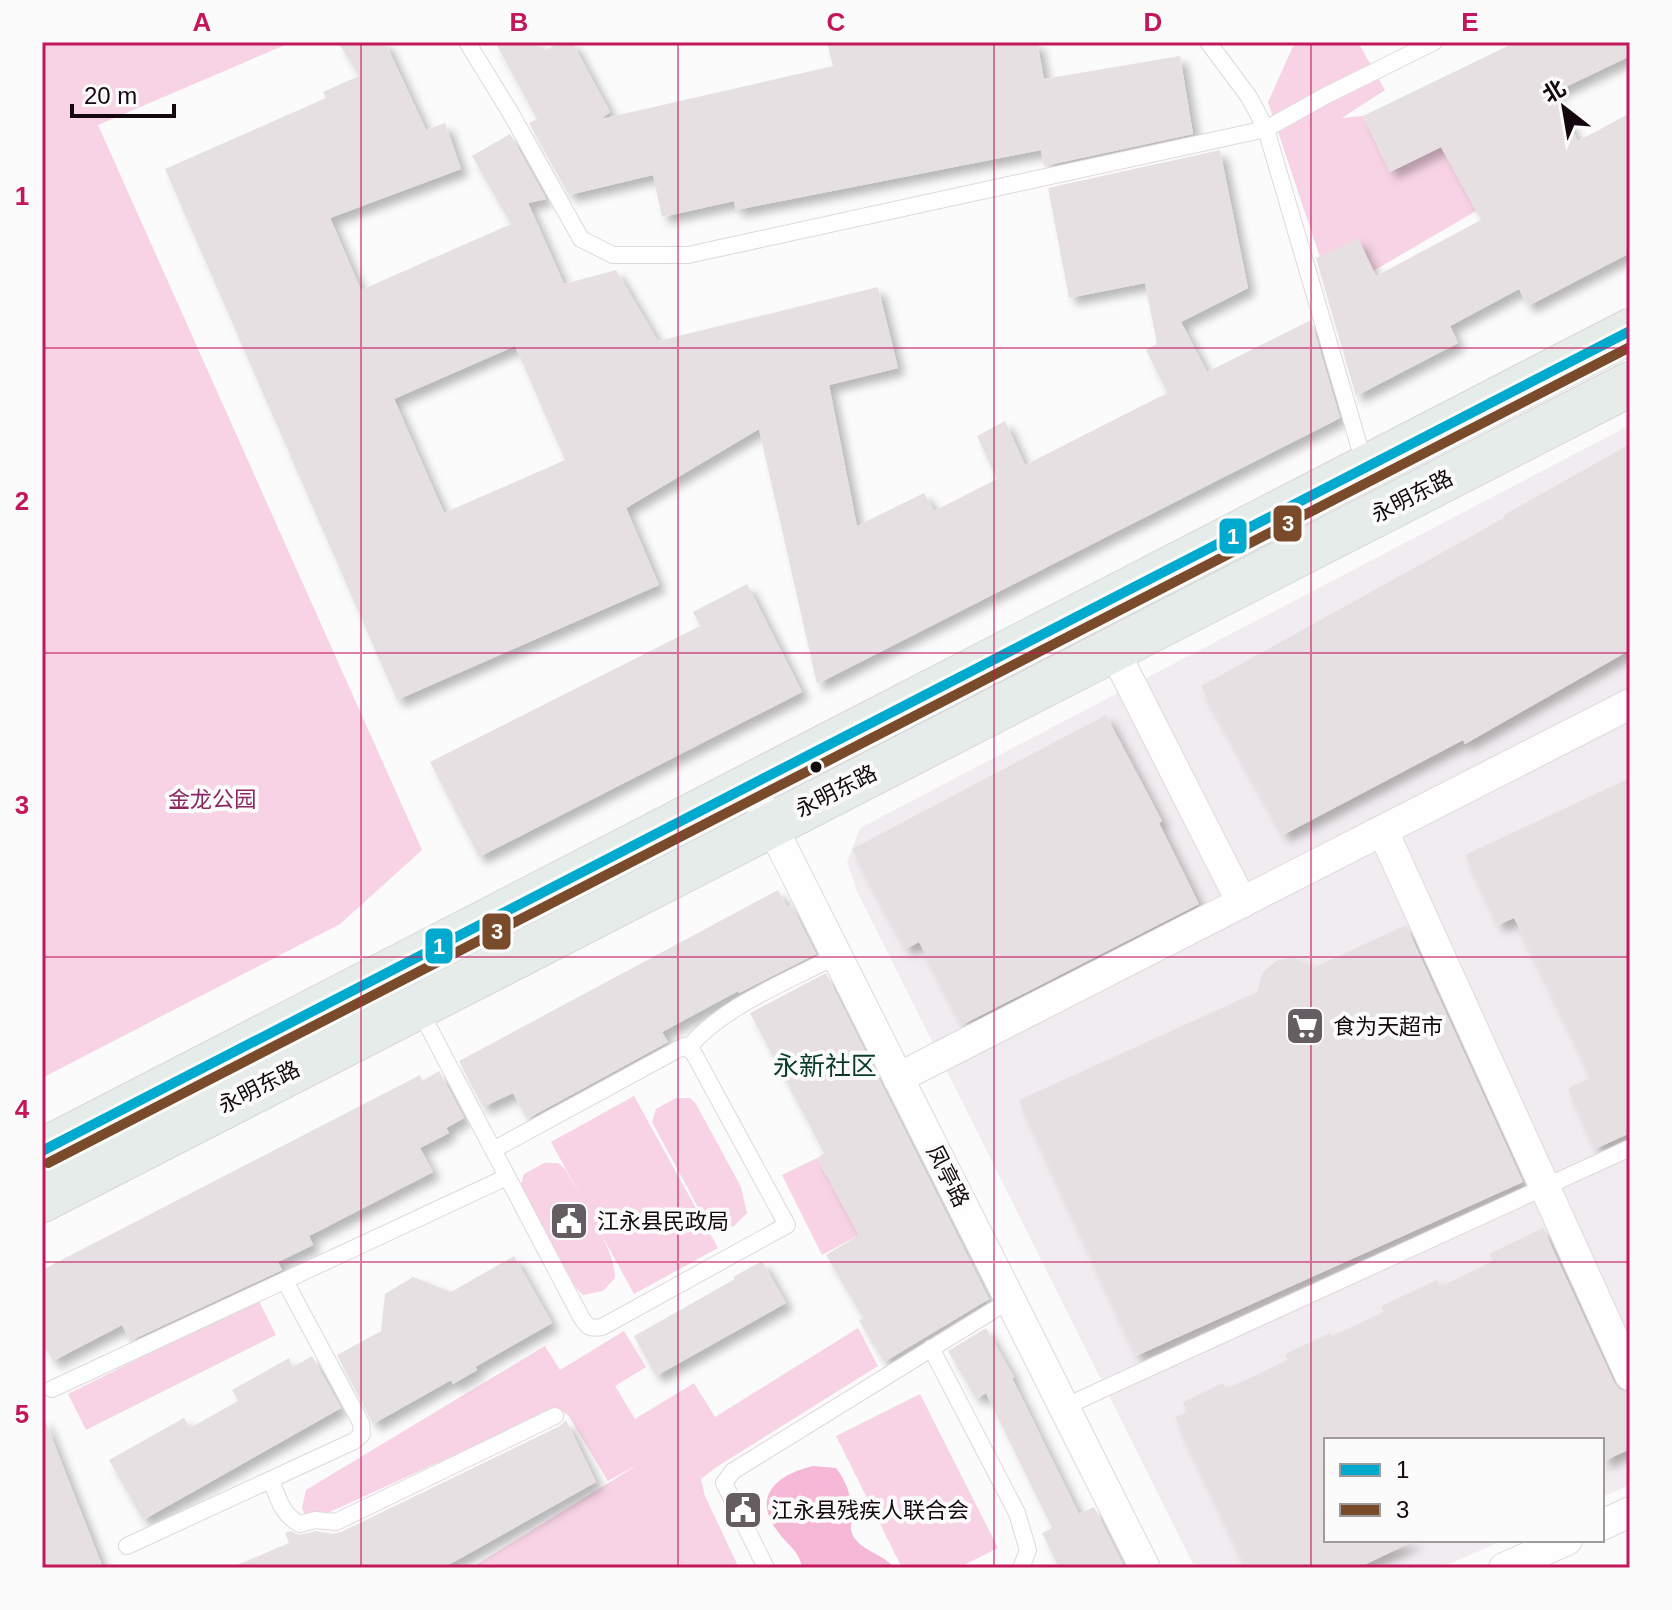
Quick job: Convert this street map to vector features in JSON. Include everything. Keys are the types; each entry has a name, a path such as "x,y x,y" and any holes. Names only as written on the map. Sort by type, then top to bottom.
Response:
{"main road":[{"name":"永明东路","path":"42,1151 1630,331"},
{"name":"永明东路","path":"42,1200 1630,384"}],"street":[{"path":"1113,649 1242,903"},
{"path":"898,1078 1630,704"},
{"name":"凤亭路","path":"750,786 1145,1568"},
{"path":"1383,831 1630,1375"},
{"path":"1604,1524 1630,1512"},
{"path":"1504,1568 1562,1542"}],"lane":[{"path":"467,42 581,239 613,255 688,255 1266,129 1434,42"},
{"path":"1208,42 1249,97 1266,129 1365,468"},
{"path":"688,1048 701,1032 723,1015 837,955"},
{"path":"417,1006 581,1317 587,1327 602,1327 787,1225 693,1052 688,1048 676,1048 493,1150"},
{"path":"1064,1407 1630,1148"},
{"path":"52,1389 507,1177"},
{"path":"127,1546 354,1441 362,1434 361,1423 285,1281"},
{"path":"766,1568 724,1483 733,1471 1010,1300"},
{"path":"931,1348 1017,1513 1028,1550 1021,1568"},
{"path":"271,1480 283,1510 291,1520 300,1524 319,1520 336,1522 555,1416"}],"shaded area":[{"path":"1630,425 1630,1485 1604,1496 1604,1438 1324,1438 1324,1542 1499,1542 1440,1568 1195,1568 857,891 847,862 860,828"},
{"path":"813,1466 836,1468 850,1498 854,1537 894,1568 802,1568 796,1553 770,1519 768,1497 772,1488 789,1474"}],"green space":[{"name":"金龙公园","path":"42,42 292,42 98,125 422,850 340,924 42,1078"},
{"path":"1295,42 1358,42 1385,90 1342,118 1363,116 1390,172 1481,128 1476,211 1346,287 1326,275 1268,102"},
{"path":"634,1096 718,1248 634,1294 551,1142"},
{"path":"676,1098 690,1098 696,1104 741,1187 747,1213 734,1226 714,1230 707,1224 652,1122 656,1109"},
{"path":"817,1158 859,1235 822,1255 782,1175"},
{"path":"544,1163 558,1163 565,1169 610,1253 615,1278 603,1291 583,1295 576,1288 520,1187 524,1174"},
{"path":"258,1299 276,1335 86,1430 68,1394"},
{"path":"858,1328 878,1366 701,1479 705,1496 739,1568 471,1568 639,1464 608,1481 568,1415 557,1408 308,1522 302,1508 306,1490 545,1346 560,1370 624,1331 646,1367 615,1386 635,1419 694,1383 715,1417"},
{"path":"920,1394 998,1548 958,1568 902,1568 836,1436"}],"building":[{"path":"338,42 385,42 426,130 445,123 461,169 330,218 361,290 511,224 472,156 510,134 546,199 528,203 564,284 616,270 658,341 878,287 898,368 829,385 857,526 924,493 934,511 997,479 977,436 1005,421 1025,465 1167,393 1146,350 1157,344 1145,283 1069,298 1048,188 1220,150 1248,288 1181,322 1207,372 1311,320 1340,418 817,684 759,429 626,508 659,585 397,700 165,169 326,98 323,92 359,76","holes":["515,346 565,460 444,513 394,399"]},
{"path":"495,42 537,42 542,52 560,42 572,42 610,112 601,119 833,66 827,42 1037,42 1044,79 1180,56 1193,134 1044,166 1041,150 736,210 734,201 662,217 653,175 569,195 529,123 537,119"},
{"path":"1516,42 1630,42 1630,56 1553,93 1578,141 1630,113 1630,253 1528,306 1519,289 1450,326 1458,343 1356,396 1316,258 1358,238 1376,276 1481,220 1441,147 1390,172 1363,116"},
{"path":"1630,444 1630,650 1465,744 1463,740 1283,835 1201,686 1481,531"},
{"path":"747,584 802,692 479,857 430,762 700,626 693,612"},
{"path":"1106,715 1162,821 1159,823 1199,904 962,1025 919,942 906,949 852,849"},
{"path":"1630,778 1630,1133 1595,1149 1568,1088 1590,1078 1573,1038 1514,918 1498,925 1465,855"},
{"path":"778,890 787,907 791,905 816,954 662,1032 668,1042 527,1119 513,1093 483,1107 459,1061"},
{"path":"1406,925 1523,1182 1136,1356 1019,1100 1257,992 1263,972 1276,961 1292,957 1313,968"},
{"path":"826,973 989,1299 884,1362 859,1321 863,1318 826,1255 859,1235 817,1158 824,1153 750,1013"},
{"path":"439,1071 464,1118 446,1128 449,1133 420,1148 433,1172 309,1236 313,1245 278,1262 282,1270 130,1341 122,1325 53,1361 42,1342 42,1270 420,1075 422,1081"},
{"path":"1543,1228 1614,1382 1630,1398 1630,1449 1604,1461 1604,1438 1324,1438 1324,1542 1412,1542 1358,1568 1246,1568 1175,1417 1187,1412 1183,1402 1223,1383 1226,1389 1288,1360 1285,1354 1384,1312 1381,1306 1437,1280 1440,1287 1493,1261 1489,1254"},
{"path":"514,1256 552,1323 475,1367 477,1370 453,1384 451,1380 373,1424 337,1355 381,1331 385,1294 413,1277 451,1292"},
{"path":"762,1261 786,1303 656,1376 634,1336"},
{"path":"986,1328 1014,1377 1079,1514 1094,1507 1125,1568 1059,1568 1042,1533 1052,1528 986,1393 976,1399 948,1351"},
{"path":"312,1356 341,1408 143,1520 109,1460 184,1418 190,1428 238,1401 232,1390 289,1358 293,1367"},
{"path":"44,1418 103,1568 42,1568"},
{"path":"566,1420 596,1482 443,1568 230,1568 289,1543 285,1533 290,1531 299,1535 316,1531 341,1532 560,1426"}],"transit line":[{"name":"1","path":"42,1151 1630,331"},
{"name":"3","path":"48,1163 1630,347"}],"place":[{"name":"食为天超市","path":"1305,1026"},
{"name":"江永县民政局","path":"569,1221"},
{"name":"江永县残疾人联合会","path":"743,1510"}],"district":[{"name":"永新社区","path":"825,1066"}]}
